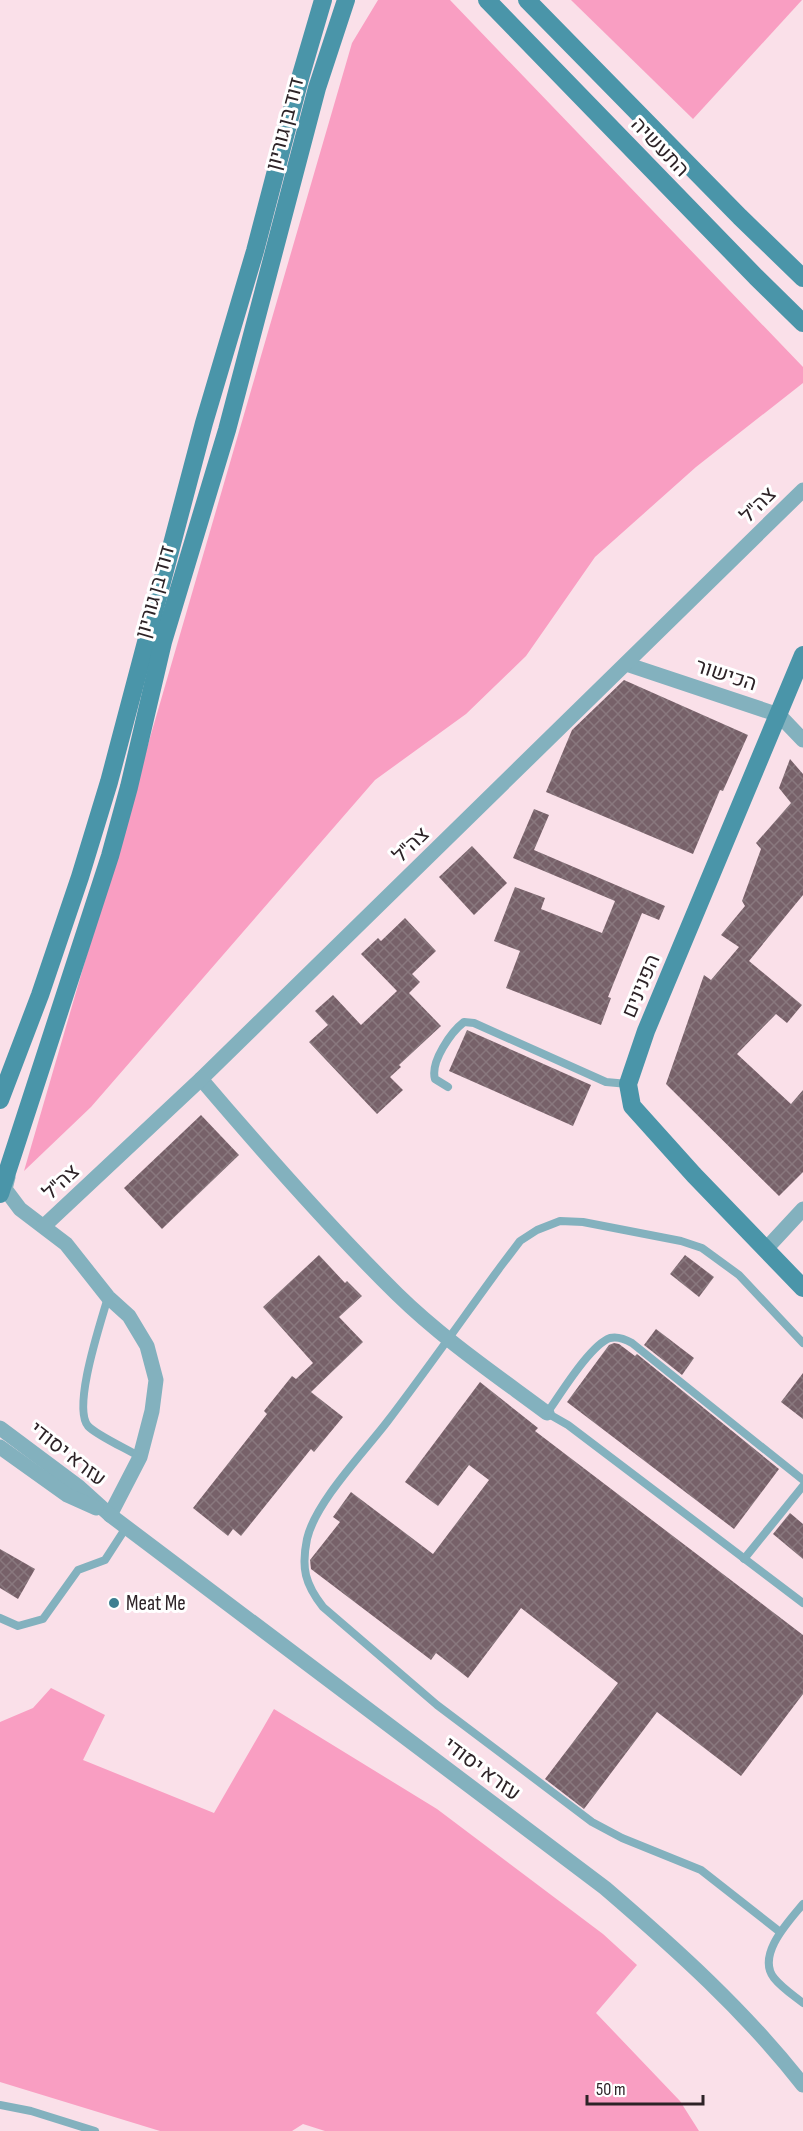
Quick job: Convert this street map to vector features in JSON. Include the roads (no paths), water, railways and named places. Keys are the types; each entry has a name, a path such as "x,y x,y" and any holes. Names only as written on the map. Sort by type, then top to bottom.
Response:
{"main road":[{"name":"דוד בן גוריון","path":"0,1100 80,877 109,782 204,423 255,251 323,0"},
{"name":"דוד בן גוריון","path":"0,1194 69,985 122,813 163,642 227,430 317,88 346,0"},
{"path":"317,88 358,0"},
{"name":"התעשיה","path":"487,0 803,323"},
{"name":"התעשיה","path":"527,0 803,278"},
{"name":"הפנינים","path":"628,1084 646,1031 803,655"},
{"path":"628,1084 632,1107 803,1288"}],"street":[{"name":"צה\"ל","path":"44,1226 201,1079 803,490"},
{"name":"הכישור","path":"626,664 779,715 803,740"},
{"path":"201,1079 297,1190 398,1295 447,1339 547,1413"},
{"path":"11,1161 5,1189 20,1209 66,1244 108,1297 129,1316 147,1346 156,1380 152,1411 140,1457 110,1515"},
{"path":"765,1249 803,1209"},
{"name":"עזרא יסודי","path":"0,1428 79,1486 110,1515"},
{"name":"עזרא יסודי","path":"0,1447 67,1495 110,1515 127,1526 605,1888 683,1954 740,2012 803,2085"}],"lane":[{"path":"448,1087 435,1079 433,1071 456,1028 464,1022 474,1023 606,1082 628,1084"},
{"path":"780,1932 702,1870 622,1838 592,1822 437,1705 323,1607 312,1593 305,1574 304,1559 308,1536 343,1476 387,1421 520,1241 537,1230 560,1221 605,1226 681,1241 702,1248 722,1260 739,1275 803,1343"},
{"path":"108,1297 88,1373 82,1412 88,1426 140,1457"},
{"path":"803,1480 632,1343 622,1338 612,1337 600,1343 547,1413 568,1425 803,1603"},
{"path":"744,1559 803,1486"},
{"path":"0,1618 18,1626 43,1619 78,1570 105,1560 127,1526"},
{"path":"803,1905 780,1932 772,1947 769,1960 772,1977 803,2003"},
{"path":"0,2105 31,2111 95,2131"}],"place":[{"name":"Meat Me","path":"114,1603"}]}
